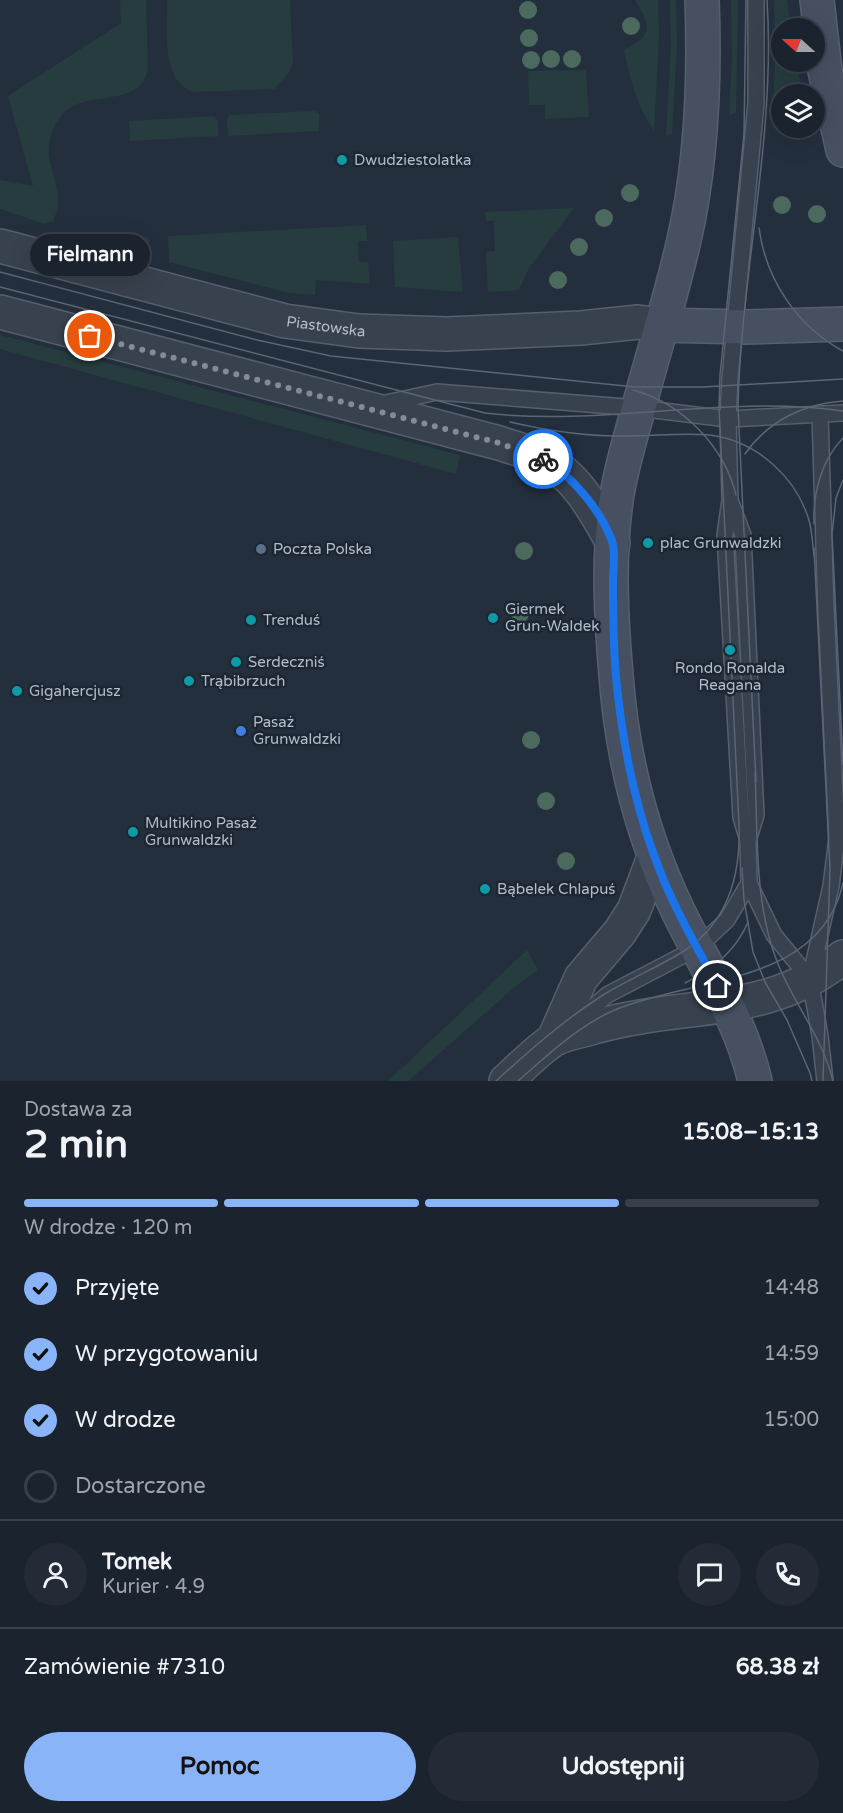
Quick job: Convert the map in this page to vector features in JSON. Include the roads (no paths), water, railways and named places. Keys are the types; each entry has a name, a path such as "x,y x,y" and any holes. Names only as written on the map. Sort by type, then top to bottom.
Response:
{"main road":[{"path":"702,0 701,133 690,217 638,408 616,499 613,543 613,627 621,730 654,857 678,912 728,1006 746,1047 756,1081"},
{"path":"817,0 825,71 843,150"},
{"path":"662,325 734,327 843,324"}],"street":[{"name":"Piastowska","path":"0,246 285,321 359,331 447,334 581,328 638,322 662,325"},
{"path":"0,312 499,443 538,456 562,471 575,483 596,512 613,543"},
{"path":"506,1081 554,1039 581,978 620,932 634,909 654,857"},
{"path":"554,1039 631,1018 728,1006 781,993 810,979 843,957"}],"lane":[{"path":"756,0 756,103 734,327 728,418 730,500 725,535 729,609 741,817 748,841 749,883 774,935 810,979"},
{"path":"365,408 436,392 638,408 728,418 843,413"},
{"path":"820,415 837,837 831,886 810,979 825,1081"},
{"path":"554,1039 607,994 697,948 726,920 749,883"}],"tram line":[{"path":"496,1081 548,1036 589,1005 695,943 720,914 734,881 739,824 719,408 720,375 744,134 746,0"},
{"path":"756,782 738,407 740,356 767,102 767,0"},
{"path":"759,228 769,266 786,300 811,329 843,351"},
{"path":"0,272 257,340 331,356 635,387 703,387 843,379"},
{"path":"0,287 485,413 574,416 754,406 843,411"},
{"path":"633,390 668,405 698,429 722,460 736,495"},
{"path":"745,454 764,432 788,416 814,406 843,401"},
{"path":"510,422 591,435 710,435 744,445 773,464 796,492 810,524 814,556"},
{"path":"814,524 815,501 820,478 829,457 843,438"},
{"path":"843,480 836,498 832,534 843,764"},
{"path":"814,548 830,869 823,1081"},
{"path":"755,773 761,894 770,941 785,979 822,1050 833,1081"},
{"path":"742,868 744,900 753,952 765,982 787,1020 812,1081"},
{"path":"518,1081 577,1032 617,1009 751,972 782,959 809,941 830,916 843,883"},
{"path":"685,983 722,959 737,942 748,922"}],"place":[{"name":"Dwudziestolatka","path":"342,160"},
{"name":"Fielmann","path":"90,336"},
{"name":"plac Grunwaldzki","path":"648,543"},
{"name":"Poczta Polska","path":"261,549"},
{"name":"Giermek Grun-Waldek","path":"493,618"},
{"name":"Trenduś","path":"251,620"},
{"name":"Rondo Ronalda Reagana","path":"730,650"},
{"name":"Serdeczniś","path":"236,662"},
{"name":"Trąbibrzuch","path":"189,681"},
{"name":"Gigahercjusz","path":"17,691"},
{"name":"Pasaż Grunwaldzki","path":"241,731"},
{"name":"Multikino Pasaż Grunwaldzki","path":"133,832"},
{"name":"Bąbelek Chlapuś","path":"485,889"}]}
